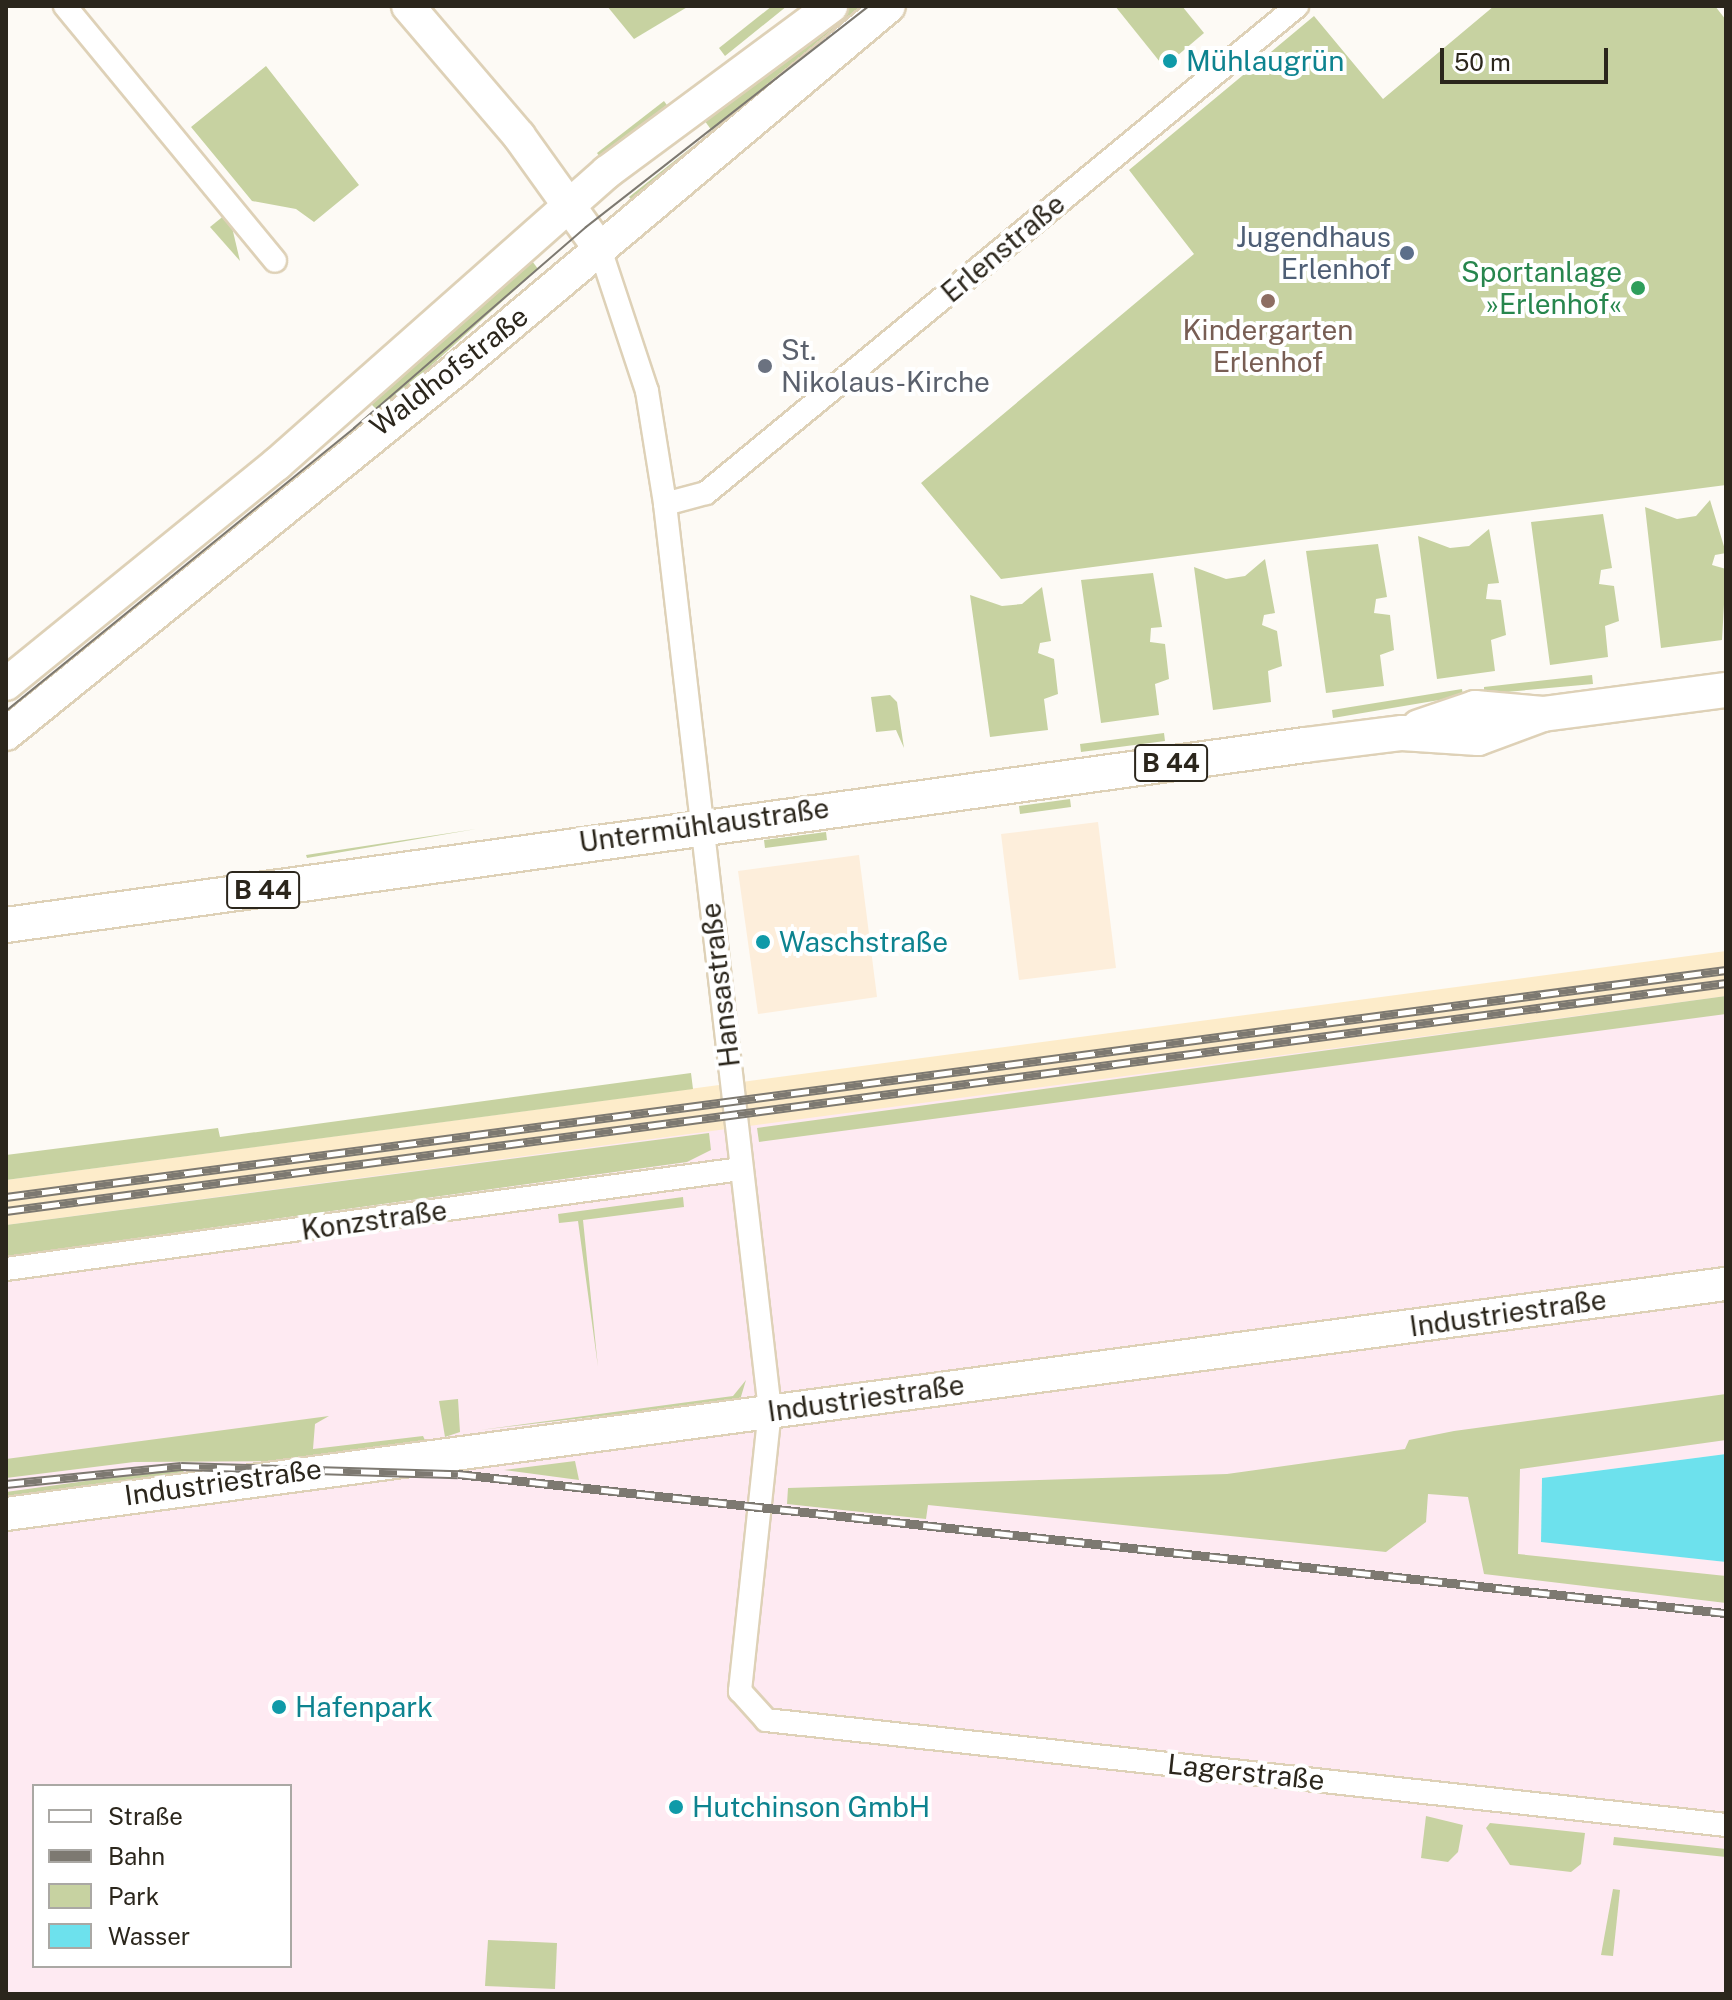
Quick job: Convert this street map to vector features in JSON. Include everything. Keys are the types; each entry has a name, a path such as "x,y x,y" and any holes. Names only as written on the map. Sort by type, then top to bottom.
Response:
{"main road":[{"name":"Untermühlaustraße","path":"6,925 701,824 1402,733 1475,708 1543,714 1726,690"}],"street":[{"path":"65,6 275,261"},
{"path":"408,6 570,205 600,249"},
{"name":"Waldhofstraße","path":"6,684 277,464 570,205 831,6"},
{"name":"Waldhofstraße","path":"6,734 600,249 889,6"},
{"name":"Erlenstraße","path":"665,504 706,493 1297,6"},
{"name":"Hansastraße","path":"600,249 644,376 665,504 770,1410 740,1691 766,1720"},
{"name":"Konzstraße","path":"6,1269 741,1169"},
{"name":"Industriestraße","path":"6,1514 1726,1284"},
{"name":"Lagerstraße","path":"766,1720 1726,1825"}],"shaded area":[{"path":"1098,822 1116,968 1019,980 1001,834"},
{"path":"859,855 877,997 758,1014 738,871"},
{"path":"1726,951 1726,996 6,1225 6,1180"},
{"path":"1726,993 1726,1454 1542,1478 1541,1541 1726,1562 1726,1994 6,1994 6,1225"}],"green space":[{"path":"607,6 689,6 634,39"},
{"path":"772,6 787,6 725,56 719,48"},
{"path":"844,6 878,6 637,207 629,197 712,131 702,117"},
{"path":"1115,6 1182,6 1204,33 1164,67"},
{"path":"1494,6 1715,6 1726,20 1726,485 1001,579 921,483 1194,254 1129,170 1314,16 1383,99"},
{"path":"266,66 359,185 314,222 296,209 252,201 191,127"},
{"path":"664,101 669,108 602,160 597,153"},
{"path":"226,214 231,223 240,261 210,227"},
{"path":"524,250 538,269 379,413 367,399"},
{"path":"1710,500 1726,553 1715,555 1712,565 1726,569 1722,640 1661,648 1645,507 1677,519 1696,516"},
{"path":"1603,514 1612,568 1601,570 1599,584 1614,586 1619,621 1605,626 1608,657 1550,665 1531,522"},
{"path":"1489,529 1499,583 1488,584 1486,599 1501,600 1506,635 1491,640 1495,671 1437,679 1418,536 1450,548 1469,546"},
{"path":"1378,544 1387,597 1376,599 1374,613 1390,615 1394,650 1380,655 1384,686 1326,693 1306,551"},
{"path":"1265,559 1275,613 1264,615 1262,625 1277,631 1282,666 1268,671 1271,702 1213,710 1194,567 1226,579 1245,576"},
{"path":"1153,573 1162,627 1151,628 1150,642 1165,644 1169,679 1155,684 1159,715 1101,723 1081,580"},
{"path":"1042,587 1051,641 1040,643 1038,653 1054,659 1058,694 1044,699 1048,730 990,737 970,595 1002,606 1022,604"},
{"path":"1592,675 1593,684 1484,694 1484,687"},
{"path":"1462,689 1463,696 1333,718 1332,710"},
{"path":"890,695 897,702 904,748 896,730 876,732 871,697"},
{"path":"1164,733 1165,741 1081,752 1080,744"},
{"path":"1070,799 1071,807 1020,814 1019,806"},
{"path":"476,829 307,858 306,855"},
{"path":"826,832 827,840 765,848 764,840"},
{"path":"1726,996 1726,1014 759,1142 757,1128"},
{"path":"691,1073 693,1089 6,1180 6,1155 218,1128 220,1137"},
{"path":"709,1133 711,1150 687,1162 6,1256 6,1225"},
{"path":"683,1197 684,1207 583,1220 598,1367 578,1221 559,1223 558,1214"},
{"path":"746,1380 740,1400 480,1430 733,1396"},
{"path":"1726,1394 1726,1440 1520,1469 1518,1554 1726,1576 1726,1603 1484,1574 1468,1497 1428,1494 1426,1522 1386,1552 928,1505 926,1519 787,1504 788,1488 1227,1474 1405,1449 1409,1440 1454,1431"},
{"path":"458,1399 460,1432 445,1437 439,1401"},
{"path":"329,1416 315,1424 313,1449 423,1436 426,1442 291,1461 134,1462 6,1478 6,1459"},
{"path":"575,1461 579,1480 504,1470"},
{"path":"180,1468 184,1472 6,1496 6,1492"},
{"path":"1426,1816 1463,1825 1458,1852 1448,1862 1421,1858"},
{"path":"1490,1823 1585,1833 1581,1864 1571,1872 1510,1865 1486,1828"},
{"path":"1614,1837 1726,1849 1726,1857 1613,1845"},
{"path":"1613,1889 1620,1890 1613,1956 1601,1955"},
{"path":"488,1940 557,1943 555,1989 485,1986"}],"water":[{"path":"1726,1454 1726,1562 1541,1542 1542,1478"}],"tram line":[{"path":"6,711 354,428 586,227 869,6"}],"railway":[{"path":"6,1197 1726,970"},
{"path":"6,1211 1726,983"},
{"path":"6,1484 181,1466 458,1474 1726,1613"}],"place":[{"name":"Mühlaugrün","path":"1170,61"},
{"name":"Jugendhaus Erlenhof","path":"1407,253"},
{"name":"Sportanlage »Erlenhof«","path":"1638,288"},
{"name":"Kindergarten Erlenhof","path":"1268,301"},
{"name":"St. Nikolaus-Kirche","path":"765,366"},
{"name":"Waschstraße","path":"763,942"},
{"name":"Hafenpark","path":"279,1707"},
{"name":"Hutchinson GmbH","path":"676,1807"}]}
